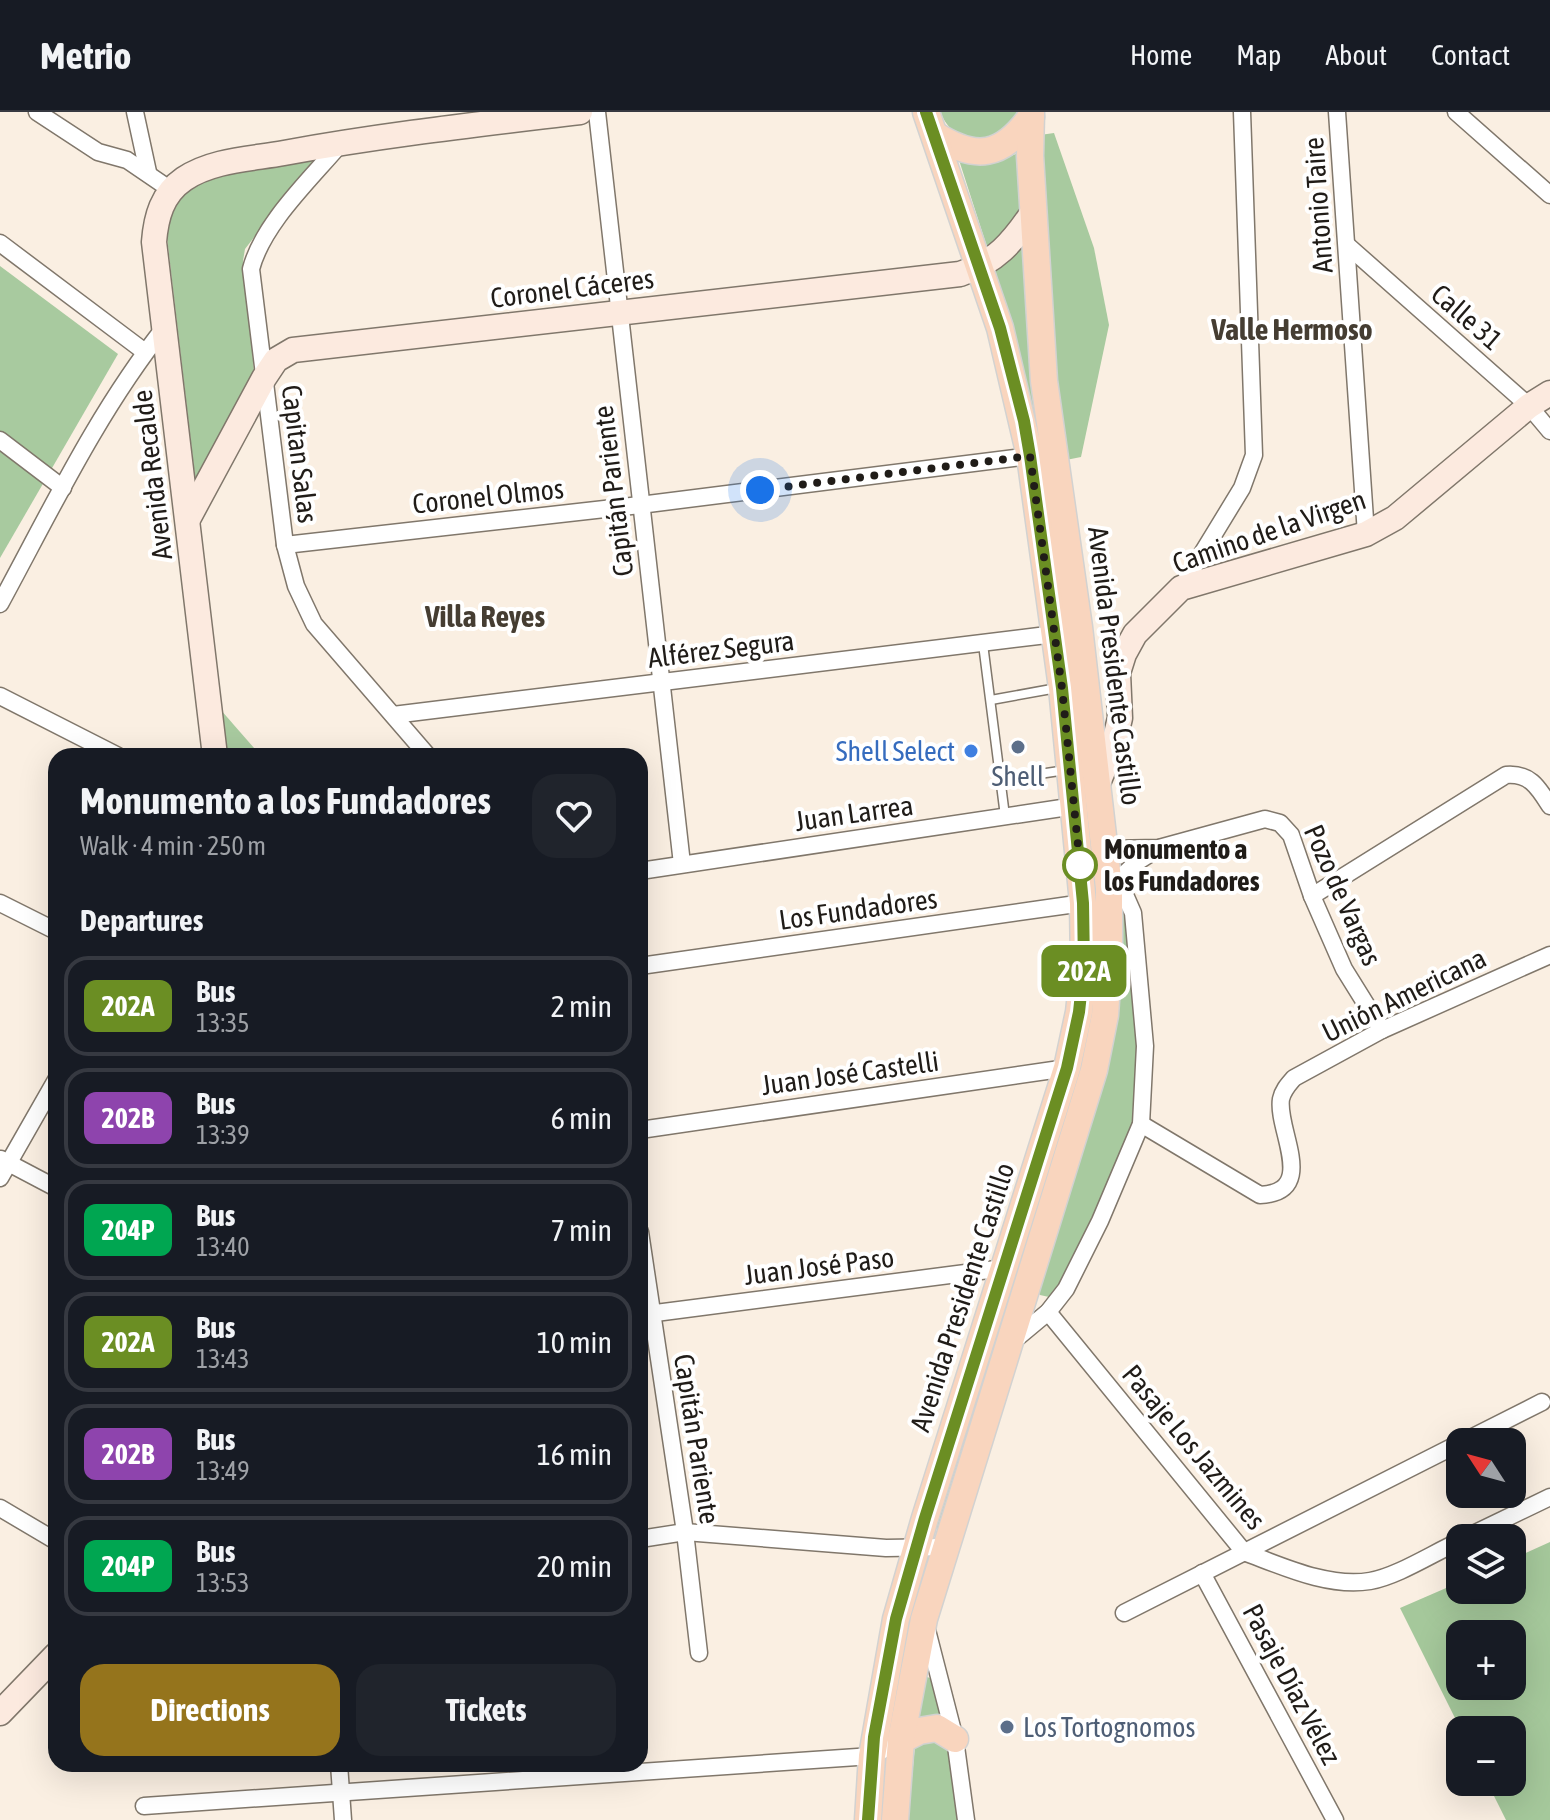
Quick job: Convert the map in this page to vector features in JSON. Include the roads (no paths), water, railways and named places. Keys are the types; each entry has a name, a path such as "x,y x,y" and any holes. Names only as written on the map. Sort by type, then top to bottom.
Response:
{"main road":[{"path":"930,124 955,148 966,151 993,150 1008,143 1031,114"},
{"name":"Avenida Presidente Castillo","path":"895,1820 901,1740 924,1619 1094,1070 1105,1015 1109,888 1098,783 1044,381 1033,212 1031,114"},
{"name":"Avenida Presidente Castillo","path":"868,1820 872,1756 894,1631 916,1548 1067,1068 1079,1012 1084,966 1083,903 1071,769 1024,421 981,267 930,124"},
{"path":"901,1740 919,1731 937,1728 955,1739"}],"street":[{"path":"37,112 98,152 127,160 148,172 171,190 203,169 342,142 580,112"},
{"path":"135,112 148,172"},
{"name":"Capitán Pariente","path":"597,112 682,864"},
{"path":"1181,588 1242,488 1254,455 1242,112"},
{"name":"Antonio Taire","path":"1337,112 1366,534"},
{"path":"1456,112 1550,195"},
{"name":"Capitan Salas","path":"342,142 257,248 251,269 285,545 296,586 314,624 421,748"},
{"name":"Avenida Recalde","path":"171,190 162,202 154,242 214,748"},
{"name":"Coronel Cáceres","path":"188,519 264,378 276,360 293,350 960,274 981,267 1012,243 1033,212"},
{"path":"0,243 145,352"},
{"name":"Calle 31","path":"1347,245 1540,399 1550,431"},
{"path":"0,604 126,380 165,327"},
{"name":"Camino de la Virgen","path":"1098,783 1113,747 1120,718 1118,673 1124,654 1135,634 1181,588 1366,534 1395,518 1540,399"},
{"path":"0,440 63,488"},
{"name":"Coronel Olmos","path":"285,545 1030,456"},
{"name":"Alférez Segura","path":"393,715 1055,634"},
{"path":"0,696 102,748"},
{"path":"1312,896 1506,775 1524,776 1538,787 1550,806"},
{"name":"Juan Larrea","path":"648,870 1075,806"},
{"name":"Pozo de Vargas","path":"1159,848 1265,819 1280,823 1291,835 1312,896 1344,969 1382,1030"},
{"path":"1105,849 1159,848"},
{"path":"1007,1346 1048,1312 1066,1289 1100,1221 1141,1124 1145,1046 1133,913 1126,897 1109,888 1137,862 1159,848"},
{"path":"0,903 48,927"},
{"name":"Los Fundadores","path":"648,965 1083,903"},
{"name":"Unión Americana","path":"1141,1124 1260,1195 1268,1194 1284,1186 1292,1171 1280,1102 1284,1089 1294,1078 1382,1030 1550,955"},
{"name":"Juan José Castelli","path":"648,1129 1067,1068"},
{"path":"48,1093 3,1167 48,1185"},
{"name":"Juan José Paso","path":"648,1314 1004,1268"},
{"name":"Pasaje Los Jazmines","path":"1048,1312 1244,1552 1285,1568 1344,1582 1370,1581 1446,1547"},
{"name":"Capitán Pariente","path":"648,1325 685,1532 699,1653"},
{"path":"1491,1428 1542,1402"},
{"path":"1124,1613 1446,1451"},
{"name":"Pasaje Los Jazmines","path":"1494,1524 1550,1497"},
{"path":"0,1508 48,1536"},
{"path":"648,1538 685,1532 916,1548 944,1547"},
{"name":"Pasaje Díaz Vélez","path":"1202,1573 1335,1820"},
{"path":"924,1619 955,1739 966,1820"},
{"path":"0,1713 48,1663"},
{"path":"144,1806 872,1756 901,1740"},
{"path":"340,1772 343,1820"}],"lane":[{"path":"983,644 1005,817"},
{"path":"991,700 1062,688"},
{"path":"1000,780 1071,769"}],"place":[{"name":"Shell","path":"1018,747"},
{"name":"Shell Select","path":"971,751"},
{"name":"Monumento a los Fundadores","path":"1080,865"},
{"name":"Los Tortognomos","path":"1007,1727"}],"district":[{"name":"Valle Hermoso","path":"1292,329"},
{"name":"Villa Reyes","path":"485,616"}]}
